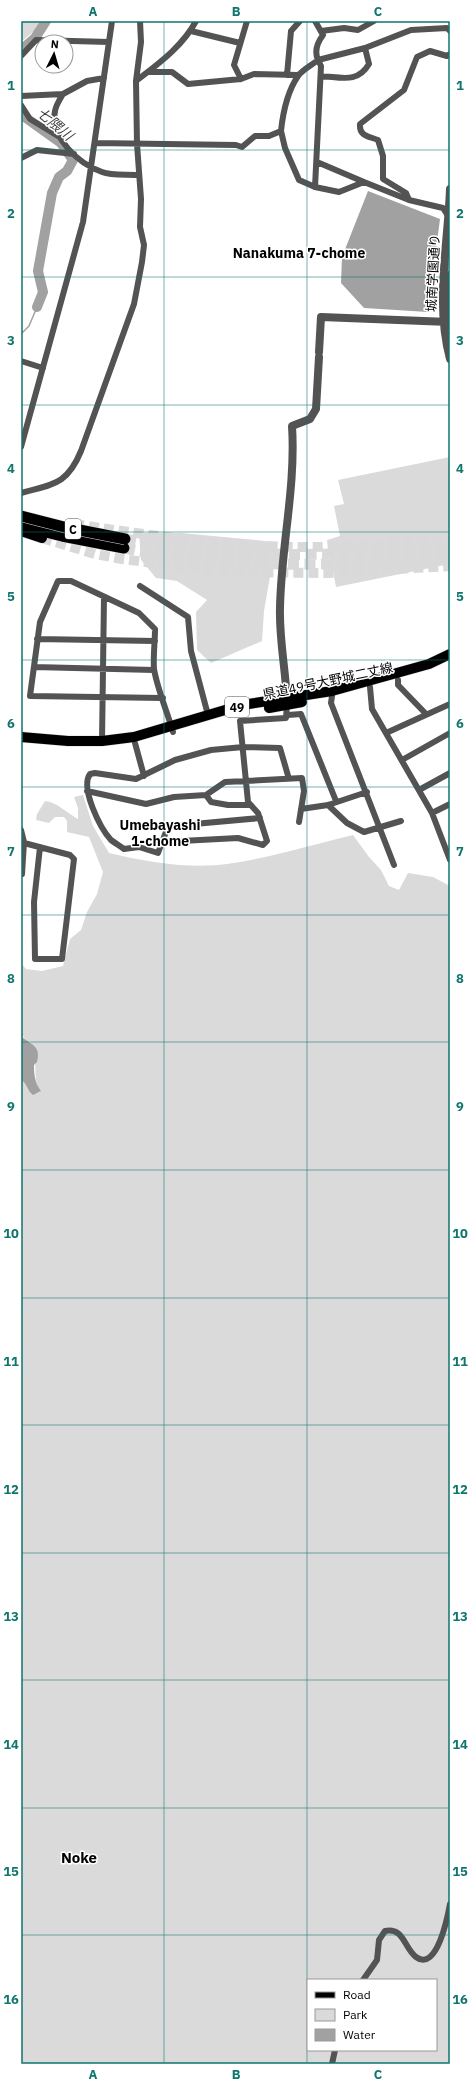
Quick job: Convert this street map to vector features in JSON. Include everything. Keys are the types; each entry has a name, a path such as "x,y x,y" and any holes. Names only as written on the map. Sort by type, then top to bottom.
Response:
{"highway":[{"name":"C","path":"21,516 124,544 62,536 21,526"}],"main road":[{"path":"21,513 50,520"},
{"path":"21,531 42,538"},
{"name":"県道49号大野城二丈線","path":"21,744 68,748 103,747 135,743 208,715 242,705 287,706 332,691 429,664 450,654"},
{"name":"県道49号大野城二丈線","path":"21,737 68,741 102,741 134,737 244,711 287,706 370,687 430,671 450,661"}],"street":[{"path":"21,448 78,241 92,168 112,21"},
{"path":"21,493 59,482 72,469 81,451 134,304 144,245 140,227 141,199 138,175 137,144 136,81 141,42 140,21"},
{"path":"136,81 148,72 191,32 196,21"},
{"path":"241,79 234,65 247,21"},
{"path":"287,75 290,31 300,21"},
{"path":"315,21 323,35 318,42 316,56 321,66 321,76 315,187"},
{"path":"321,31 344,28 358,30 374,21"},
{"path":"364,182 339,192 315,187 299,180 284,148 281,131 282,115 288,96 298,75 318,60 365,48 411,30 447,28 450,31"},
{"path":"191,32 240,43"},
{"path":"21,56 36,40 109,42"},
{"path":"321,76 356,78 364,72 370,64 365,48"},
{"path":"409,200 406,193 383,179 383,156 378,140 363,134 360,130 360,124 364,119 404,90 417,57 430,51 447,56 450,54"},
{"path":"148,72 172,72 188,84 241,79 254,74 298,75"},
{"path":"21,96 63,94 87,81 104,78"},
{"path":"58,136 54,112 63,94"},
{"path":"21,105 30,119 58,136 74,154 92,168 103,173 138,175"},
{"path":"95,143 236,145 242,148 255,136 269,136 281,131"},
{"path":"21,166 21,158 36,150 74,154"},
{"path":"317,162 409,200 443,208 449,217"},
{"name":"城南学園通り","path":"450,188 449,217 442,284 450,359"},
{"name":"城南学園通り","path":"447,323 450,275"},
{"path":"162,842 238,838 263,845 267,841 260,818 248,802 240,721 286,718 287,706 280,608 287,524 292,491 292,426 310,419 316,409 321,317 447,323"},
{"path":"21,361 43,368"},
{"path":"163,698 30,696 40,622 58,581 72,581 139,613 155,629 154,670 163,698 172,729"},
{"path":"140,586 188,617 191,651 208,715"},
{"path":"102,741 104,596"},
{"path":"37,639 154,641"},
{"path":"34,667 154,670"},
{"path":"398,680 398,685 426,714"},
{"path":"370,687 372,709 432,813 450,860"},
{"path":"332,696 332,703 394,865"},
{"path":"386,733 450,704"},
{"path":"287,706 301,714 336,801"},
{"path":"402,760 450,733"},
{"path":"135,743 144,776"},
{"path":"260,818 172,826 167,830 158,852 139,847 124,849 111,839 93,808 87,791 86,779 90,774 136,779 175,760 211,750 243,747 280,748 289,779"},
{"path":"419,790 450,773"},
{"path":"87,791 146,804 174,797 206,795 225,782 302,778 304,790 299,822"},
{"path":"301,809 328,805 336,801 367,792"},
{"path":"206,795 211,802 228,805 250,805"},
{"path":"432,813 450,804"},
{"path":"328,805 347,823 364,832 401,821"},
{"path":"21,830 24,843 22,874"},
{"path":"24,843 40,847 70,855 74,859 62,959 35,959 34,902 40,847"},
{"path":"364,1979 377,1960 379,1940 385,1931 396,1931 400,1934 416,1957 422,1959 431,1956 441,1943 450,1904"},
{"path":"332,2064 335,2051"}],"green space":[{"path":"21,21 40,21 34,31 21,42"},
{"path":"450,457 450,564 336,587 327,540 340,536 334,506 344,504 338,480"},
{"path":"139,533 181,533 276,542 264,611 262,641 211,663 197,650 196,612 207,600 177,581 156,578 141,560"},
{"path":"83,795 93,826 109,853 168,864 197,866 227,864 290,851 353,835 369,857 381,870 389,886 399,890 408,873 433,877 450,886 450,2064 21,2064 21,1080 27,1085 29,1090 36,1093 40,1092 36,1079 35,1053 30,1041 27,1041 21,1034 21,963 26,969 42,971 63,966 70,939 81,930 87,912 97,894 103,872 89,837 67,832 67,821 64,817 55,817 49,823 36,820 37,814 45,801 58,806 78,819 78,808 74,797"}],"water":[{"path":"368,191 440,219 428,312 364,308 341,283 342,257"},
{"path":"23,1033 22,1037 35,1046 38,1052 37,1062 34,1065 34,1072 36,1082 41,1091 33,1095 25,1083 21,1080 21,1034"}],"waterway":[{"name":"七隈川","path":"21,50 35,38 46,21"},
{"name":"七隈川","path":"21,111 26,118 61,143 73,160 67,171 59,177 52,193 38,271 43,292 37,307"},
{"name":"七隈川","path":"21,334 29,326 37,307"}],"tunnel":[{"path":"74,524 240,545 296,547 335,546 450,539"},
{"path":"42,538 95,554 122,559 226,572 327,573 450,566"},
{"path":"125,539 166,546 247,553 328,554 450,548"},
{"path":"124,548 205,560 246,563 327,564 450,557"}],"district":[{"name":"Nanakuma 7-chome","path":"299,253"},
{"name":"Umebayashi 1-chome","path":"160,834"},
{"name":"Noke","path":"79,1857"}]}
